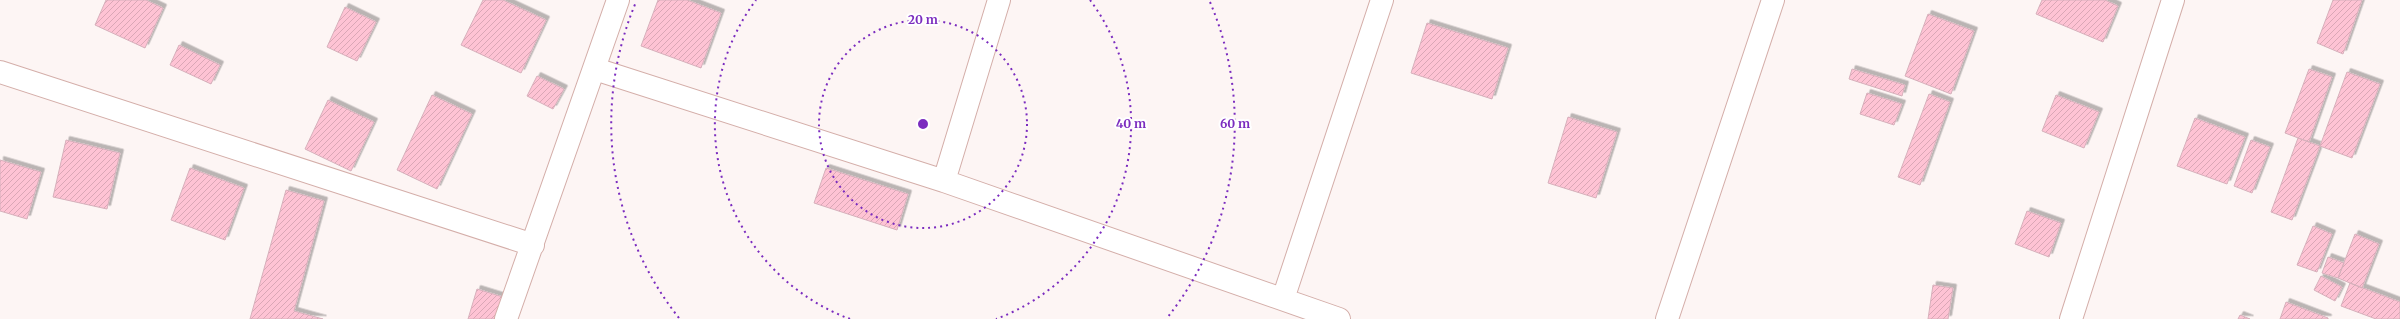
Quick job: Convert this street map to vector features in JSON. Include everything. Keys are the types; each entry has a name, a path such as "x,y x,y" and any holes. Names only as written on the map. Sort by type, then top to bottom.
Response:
{"street":[{"path":"506,319 618,0"},
{"path":"944,181 999,0"},
{"path":"1283,299 1382,0"},
{"path":"1667,319 1773,0"},
{"path":"2071,319 2172,0"},
{"path":"595,69 944,181 1339,319"},
{"path":"0,72 533,245"}],"building":[{"path":"106,0 146,0 163,8 145,48 95,25"},
{"path":"483,0 503,0 546,20 521,73 461,45"},
{"path":"658,0 687,0 721,13 701,68 641,46"},
{"path":"2042,0 2105,0 2118,6 2103,42 2036,14"},
{"path":"2333,0 2362,0 2343,54 2317,43"},
{"path":"345,7 376,22 357,61 327,47"},
{"path":"1928,14 1974,31 1951,94 1905,76"},
{"path":"1427,23 1508,48 1492,99 1411,73"},
{"path":"179,45 220,65 211,84 170,65"},
{"path":"1852,69 1905,85 1902,96 1849,79"},
{"path":"2309,69 2332,77 2309,142 2285,133"},
{"path":"2347,72 2380,84 2352,158 2320,146"},
{"path":"537,76 564,89 553,109 527,96"},
{"path":"1867,93 1902,104 1894,125 1860,114"},
{"path":"1929,94 1950,102 1920,185 1898,177"},
{"path":"432,95 472,114 437,189 397,170"},
{"path":"2056,95 2099,112 2084,148 2042,131"},
{"path":"328,100 374,122 351,171 305,149"},
{"path":"1568,117 1617,132 1596,198 1548,183"},
{"path":"2195,118 2245,137 2227,184 2177,166"},
{"path":"2298,138 2320,146 2292,220 2271,212"},
{"path":"66,140 120,153 107,209 53,197"},
{"path":"2251,140 2270,147 2252,193 2234,186"},
{"path":"0,160 41,172 27,219 0,211"},
{"path":"190,168 244,188 225,240 171,220"},
{"path":"826,168 908,194 897,230 814,203"},
{"path":"286,190 324,201 294,311 323,319 250,319"},
{"path":"2027,211 2061,223 2049,257 2015,244"},
{"path":"2313,226 2332,234 2317,272 2297,265"},
{"path":"2355,234 2379,244 2362,288 2338,278"},
{"path":"2328,257 2344,263 2338,278 2322,273"},
{"path":"2321,276 2342,287 2335,301 2314,290"},
{"path":"2350,283 2400,302 2400,319 2376,319 2341,306"},
{"path":"1933,285 1953,288 1948,319 1928,319"},
{"path":"477,289 503,297 497,319 468,319"},
{"path":"2286,302 2328,318 2328,319 2280,319"},
{"path":"2240,315 2250,319 2238,319"}]}
